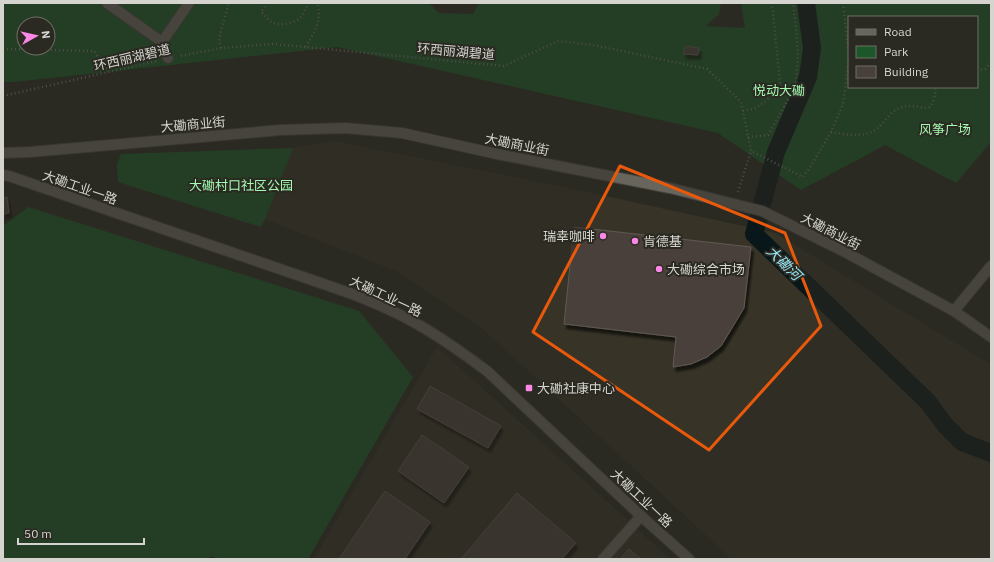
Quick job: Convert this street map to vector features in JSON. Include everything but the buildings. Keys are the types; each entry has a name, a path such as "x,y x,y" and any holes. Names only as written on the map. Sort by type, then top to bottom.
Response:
{"street":[{"path":"107,3 162,42 168,58"},
{"path":"162,42 189,3"},
{"name":"大磡商业街","path":"3,153 281,130 345,128 402,133 670,188 762,211 846,252 954,311 991,337"},
{"name":"大磡工业一路","path":"3,175 338,289 391,310 453,346 487,371 641,516 690,559"},
{"path":"954,311 991,266"},
{"path":"603,559 641,516"}],"path":[{"path":"221,48 219,41 229,3"},
{"path":"267,3 261,12 272,23 281,25 298,20 309,3"},
{"path":"306,47 318,26 319,12 317,3"},
{"path":"743,111 756,108 769,98 780,83 772,3"},
{"path":"748,136 768,135 796,86 798,53 793,3"},
{"path":"843,3 848,48"},
{"name":"环西丽湖碧道","path":"3,96 168,58 221,48 273,44 504,66 558,41 593,45 707,69 741,102 751,151"},
{"path":"3,49 94,52 108,72"},
{"path":"978,70 985,69 991,63"},
{"path":"734,204 751,151 803,177 831,132 843,104 848,65"},
{"path":"831,132 852,135 870,134 880,127 898,108 912,105 925,108 930,107 935,96 935,88"}],"highlighted area":[{"path":"620,166 785,233 821,326 709,450 533,332"}],"shaded area":[{"path":"334,141 573,189 775,233 991,365 991,559 732,559 481,327 397,271 265,219 293,148"},
{"path":"437,347 670,559 314,559"}],"green space":[{"name":"悦动大磡","path":"3,3 429,3 439,13 473,14 479,3 721,3 719,14 706,26 745,28 741,3 991,3 991,142 956,183 885,145 801,190 718,133 337,47 3,82"},
{"name":"大磡村口社区公园","path":"293,148 261,227 118,182 117,165 121,154"},
{"path":"28,207 359,311 413,377 308,559 221,559 211,556 208,559 3,559 3,226"}],"waterway":[{"name":"大磡河","path":"806,3 812,48 808,77 776,152 754,234 928,402 945,425 962,442 991,453"}],"place":[{"name":"瑞幸咖啡","path":"603,236"},
{"name":"肯德基","path":"635,241"},
{"name":"大磡综合市场","path":"659,269"},
{"name":"大磡社康中心","path":"529,388"}],"park label":[{"name":"风筝广场","path":"945,129"}]}
